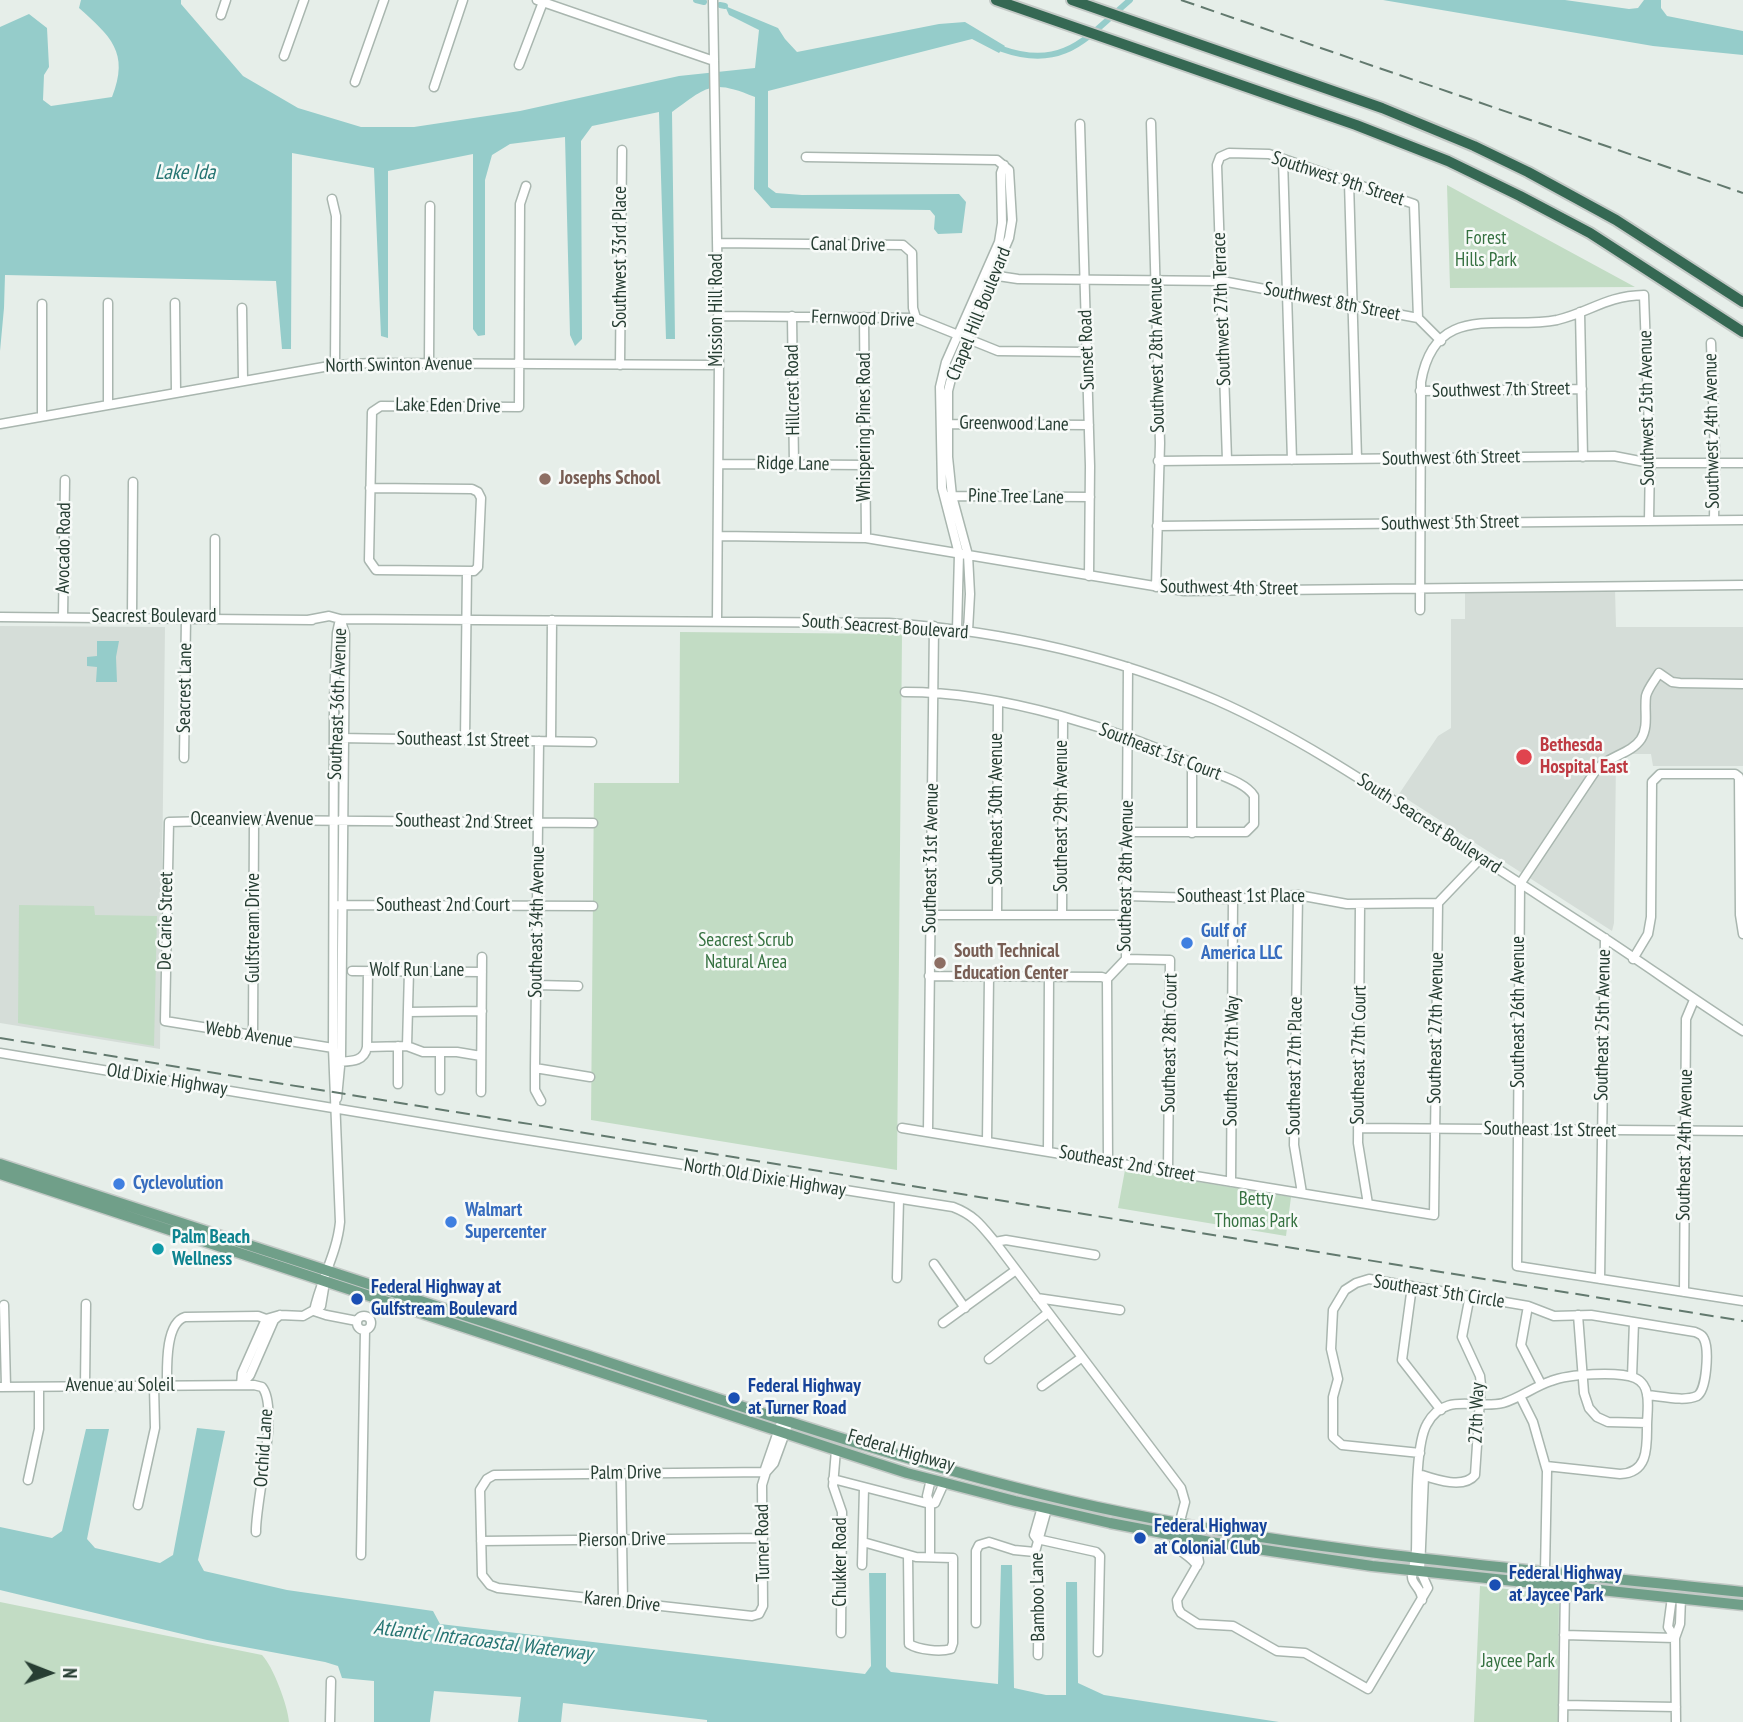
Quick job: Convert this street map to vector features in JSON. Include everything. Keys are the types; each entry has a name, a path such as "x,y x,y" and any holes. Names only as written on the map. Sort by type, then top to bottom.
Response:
{"highway":[{"path":"996,0 1374,131 1466,169 1590,233 1743,332"},
{"path":"1072,0 1382,108 1474,146 1608,215 1743,302"}],"main road":[{"name":"Federal Highway","path":"0,1164 171,1220 491,1338 835,1450 1015,1501 1177,1536 1312,1558 1743,1605"},
{"name":"Federal Highway","path":"0,1174 147,1223 489,1323 911,1460 1065,1500 1179,1524 1338,1549 1743,1592"},
{"path":"130,1217 145,1212"},
{"path":"147,1223 171,1220"},
{"path":"467,1330 481,1329 489,1323"},
{"path":"491,1338 500,1332 538,1344 554,1345"},
{"path":"551,1357 564,1357 626,1377 636,1377 642,1373"},
{"path":"1015,1501 1033,1498 1038,1493"},
{"path":"1045,1508 1050,1501 1065,1500"},
{"path":"1488,1578 1497,1575 1532,1579 1545,1571"},
{"path":"1543,1584 1555,1577 1592,1581 1605,1577"},
{"path":"1676,1598 1675,1592 1691,1586"}],"street":[{"path":"221,15 226,0"},
{"path":"285,56 304,0"},
{"path":"355,82 384,0"},
{"path":"434,87 463,0"},
{"name":"Mission Hill Road","path":"713,0 719,464 717,621"},
{"path":"519,65 540,1 714,66"},
{"name":"Southwest 28th Avenue","path":"1151,123 1160,443 1156,587"},
{"name":"Sunset Road","path":"1080,124 1089,425 1089,576"},
{"name":"Southwest 33rd Place","path":"620,365 622,150"},
{"name":"Southwest 9th Street","path":"1220,157 1229,153 1269,154 1415,204 1418,318"},
{"name":"Chapel Hill Boulevard","path":"806,157 997,160 1004,165 1001,173 1002,228 992,271 962,336 948,391 944,424 947,496 963,554 970,594 968,631"},
{"name":"Southwest 27th Terrace","path":"1220,157 1217,165 1227,460"},
{"path":"1283,159 1292,460"},
{"path":"1349,182 1357,459"},
{"path":"520,364 520,204 526,186"},
{"path":"332,200 337,216 335,365"},
{"path":"429,363 430,206"},
{"name":"Canal Drive","path":"717,243 903,246 912,253 913,308 916,318"},
{"name":"Southwest 8th Street","path":"992,271 1018,279 1222,281 1418,318 1441,341"},
{"name":"Southwest 25th Avenue","path":"1580,312 1617,297 1644,295 1650,463 1649,521"},
{"path":"108,303 108,404"},
{"path":"175,303 176,392"},
{"path":"42,304 42,416"},
{"path":"242,308 243,380"},
{"path":"1420,610 1420,391 1425,363 1441,341 1460,328 1478,322 1540,322 1580,312 1583,457"},
{"name":"Fernwood Drive","path":"718,316 916,318 1002,352 1087,352"},
{"name":"Hillcrest Road","path":"792,316 794,464"},
{"name":"Whispering Pines Road","path":"864,317 866,538"},
{"name":"Southwest 24th Avenue","path":"1711,343 1714,520"},
{"name":"North Swinton Avenue","path":"0,424 335,365 718,363"},
{"name":"Lake Eden Drive","path":"467,570 376,570 372,567 369,560 372,412 375,407 519,407 520,364"},
{"name":"Southwest 7th Street","path":"1420,391 1582,389"},
{"name":"Greenwood Lane","path":"944,424 1089,425"},
{"name":"Southwest 6th Street","path":"1158,461 1583,457 1628,458 1650,463 1743,463"},
{"name":"Ridge Lane","path":"719,464 867,465"},
{"name":"Avocado Road","path":"63,617 65,480"},
{"path":"132,617 133,482"},
{"path":"370,488 472,489 478,492 481,498 480,563 474,571 467,570 465,740"},
{"name":"Pine Tree Lane","path":"947,496 1090,497"},
{"name":"Southwest 5th Street","path":"1157,526 1743,520"},
{"name":"Southwest 4th Street","path":"718,536 866,538 1184,591 1743,585"},
{"path":"215,539 215,618"},
{"name":"Chapel Hill Boulevard","path":"957,630 963,554"},
{"name":"Seacrest Boulevard","path":"0,617 308,620 329,616 340,619"},
{"name":"Seacrest Lane","path":"184,758 186,618"},
{"name":"South Seacrest Boulevard","path":"340,619 717,621 934,626 1063,649 1128,667 1217,701 1279,731 1347,770 1743,1031"},
{"name":"Southeast 36th Avenue","path":"314,1311 321,1306 340,1222 334,1108 340,738 345,634 340,619"},
{"path":"551,741 552,620"},
{"name":"Southeast 31st Avenue","path":"928,1132 934,626"},
{"name":"Southeast 28th Avenue","path":"1108,1161 1107,979 1126,959 1128,667"},
{"path":"1520,884 1596,769 1604,760 1638,744 1645,729 1646,698 1659,673 1680,683 1743,684"},
{"name":"Southeast 1st Court","path":"905,692 933,693 998,703 1063,717 1128,737 1192,762 1249,790 1255,800 1254,824 1246,832 1127,832"},
{"name":"Southeast 30th Avenue","path":"997,915 998,703"},
{"name":"Southeast 29th Avenue","path":"1062,915 1063,717"},
{"name":"Southeast 1st Street","path":"340,738 592,741"},
{"name":"Southeast 34th Avenue","path":"539,741 535,1068 536,1090 541,1101"},
{"path":"1192,762 1192,833"},
{"path":"1633,959 1648,934 1651,917 1652,782 1660,774 1735,774 1739,777 1740,915 1743,933"},
{"name":"Gulfstream Drive","path":"253,1036 254,820"},
{"name":"Oceanview Avenue","path":"169,822 339,820"},
{"name":"Southeast 2nd Street","path":"339,820 593,823"},
{"name":"De Carie Street","path":"165,1021 169,822"},
{"path":"1438,903 1481,858"},
{"name":"Southeast 26th Avenue","path":"1520,884 1517,1266 1600,1279"},
{"name":"Southeast 1st Place","path":"1126,897 1233,899 1298,895 1360,905 1438,903"},
{"name":"Southeast 27th Place","path":"1298,895 1294,1146 1301,1194"},
{"name":"Southeast 27th Way","path":"1231,1182 1233,899"},
{"name":"Southeast 27th Avenue","path":"1434,1215 1438,903"},
{"name":"Southeast 2nd Court","path":"338,905 593,906"},
{"name":"Southeast 27th Court","path":"1360,905 1358,1143 1368,1205"},
{"path":"931,915 1126,915"},
{"name":"Southeast 25th Avenue","path":"1600,1279 1605,938"},
{"path":"481,1092 482,957"},
{"name":"Southeast 28th Court","path":"1126,959 1170,960 1168,1171"},
{"name":"Wolf Run Lane","path":"352,971 482,972"},
{"path":"336,1057 357,1061 367,1047 369,971"},
{"path":"398,1084 408,1012 409,971"},
{"path":"929,976 1107,979"},
{"path":"987,1141 989,977"},
{"path":"1048,1151 1049,977"},
{"path":"536,985 578,986"},
{"name":"Southeast 24th Avenue","path":"1684,1292 1687,1016 1694,1000"},
{"path":"408,1012 482,1011"},
{"name":"Webb Avenue","path":"165,1021 253,1036 336,1057"},
{"path":"367,1047 403,1046 423,1052 481,1056"},
{"path":"440,1052 440,1090"},
{"name":"Old Dixie Highway","path":"0,1053 334,1108"},
{"path":"535,1068 590,1077"},
{"name":"North Old Dixie Highway","path":"334,1108 953,1207 967,1212 995,1242 1181,1488 1185,1502 1179,1524"},
{"name":"Southeast 2nd Street","path":"902,1128 1434,1215"},
{"name":"Southeast 1st Street","path":"1358,1128 1743,1131"},
{"path":"897,1278 899,1199"},
{"path":"995,1242 1006,1240 1095,1255"},
{"path":"934,1264 965,1308"},
{"path":"943,1324 1016,1270"},
{"name":"Southeast 5th Circle","path":"1420,1453 1342,1445 1333,1437 1333,1397 1338,1379 1331,1349 1332,1314 1337,1301 1349,1287 1369,1279 1528,1306 1554,1316 1591,1315 1695,1332 1702,1336 1705,1343 1705,1384 1700,1394 1689,1398 1647,1395"},
{"path":"1600,1279 1743,1301"},
{"path":"1412,1286 1402,1360 1441,1410"},
{"name":"27th Way","path":"1422,1475 1456,1482 1473,1479 1476,1472 1480,1376 1462,1337 1470,1296"},
{"path":"1037,1298 1120,1310"},
{"path":"85,1386 86,1304"},
{"path":"3,1387 4,1305"},
{"name":"Southeast 5th Circle","path":"1528,1306 1521,1345 1541,1384"},
{"path":"167,1386 167,1360 173,1326 185,1317 258,1316 265,1319 280,1315 303,1316 314,1311 357,1321 363,1316 370,1318 372,1325 365,1330 361,1555"},
{"path":"989,1359 1048,1313"},
{"path":"241,1385 250,1375 274,1320 280,1315"},
{"path":"1578,1315 1586,1401 1597,1417 1612,1422 1647,1423"},
{"path":"241,1385 242,1373 265,1319"},
{"path":"1632,1377 1634,1322"},
{"path":"1042,1386 1081,1358"},
{"path":"1179,1524 1174,1544 1195,1561 1197,1566 1177,1600 1181,1614 1198,1624 1233,1626 1277,1651 1305,1653 1368,1689 1428,1588 1417,1570 1422,1475 1420,1453 1427,1424 1441,1410 1457,1404 1498,1404 1565,1376 1583,1374 1632,1377 1642,1383 1647,1395 1647,1423 1646,1456 1642,1464 1632,1472 1620,1474 1546,1466"},
{"name":"Avenue au Soleil","path":"3,1387 241,1385"},
{"name":"Orchid Lane","path":"241,1385 262,1387 267,1398 265,1465 256,1532"},
{"path":"138,1504 155,1428 154,1386"},
{"path":"28,1480 39,1429 39,1387"},
{"path":"1520,1396 1533,1422 1546,1466 1545,1571"},
{"name":"Turner Road","path":"759,1614 763,1606 762,1485 765,1469 786,1421"},
{"name":"Chukker Road","path":"835,1450 833,1486 842,1512 841,1633"},
{"name":"Palm Drive","path":"481,1541 480,1490 487,1479 499,1475 766,1472"},
{"path":"621,1474 623,1602"},
{"path":"833,1479 930,1504 939,1498 944,1483"},
{"path":"930,1557 930,1504 927,1496 931,1479"},
{"path":"862,1565 864,1488"},
{"name":"Bamboo Lane","path":"1038,1655 1039,1563 1035,1552 1037,1539 1034,1535 1045,1508"},
{"name":"Pierson Drive","path":"481,1541 763,1538"},
{"path":"1037,1539 1096,1552 1100,1556 1098,1652"},
{"name":"Karen Drive","path":"481,1541 481,1571 486,1583 498,1588 752,1616 759,1614"},
{"path":"863,1542 908,1555 953,1558 951,1649 945,1651 914,1647 908,1639 908,1555"},
{"path":"976,1623 976,1550 979,1545 989,1542 1014,1550 1035,1552"},
{"path":"1563,1722 1564,1586"},
{"path":"1676,1598 1668,1627 1675,1638 1676,1722"},
{"path":"1564,1635 1675,1638"},
{"path":"330,1722 331,1681"},
{"path":"1563,1705 1676,1707"}],"shaded area":[{"name":"Bethesda Hospital East","path":"1615,589 1616,627 1743,627 1743,766 1653,766 1651,754 1631,754 1616,760 1612,931 1399,794 1438,736 1451,728 1451,619 1465,619 1465,590"},
{"path":"0,626 165,627 160,1049 0,1023"}],"green space":[{"name":"Forest Hills Park","path":"1447,185 1635,287 1450,288"},
{"name":"Seacrest Scrub Natural Area","path":"680,632 902,634 897,1170 591,1120 594,783 679,783"},
{"path":"19,905 94,906 95,915 157,916 154,1046 18,1023"},
{"name":"Betty Thomas Park","path":"1125,1170 1291,1197 1286,1236 1118,1208"},
{"name":"Jaycee Park","path":"1480,1586 1559,1595 1558,1722 1474,1722"},
{"path":"0,1602 262,1655 279,1687 289,1722 0,1722"}],"water":[{"name":"Lake Ida","path":"81,0 181,0 181,4 243,76 298,108 361,127 414,127 520,111 679,76 755,68 759,30 729,15 725,6 778,28 797,52 939,24 965,22 1005,46 999,53 972,39 768,91 768,187 776,193 959,194 966,202 962,233 938,234 934,229 935,216 930,210 771,208 754,189 755,97 729,88 710,88 672,112 675,339 666,339 659,112 592,126 581,141 582,339 575,346 570,335 565,137 510,144 492,155 485,180 485,335 478,336 473,329 473,154 388,171 388,338 381,336 374,168 292,153 291,349 282,349 276,281 5,275 0,351 0,27 29,14 47,28 49,67 44,75 43,100 51,106 112,97 119,68 118,56 100,27 79,8"},
{"path":"1383,0 1565,0 1629,9 1638,8 1644,0 1661,0 1661,8 1667,16 1743,31 1743,55 1653,46"},
{"path":"97,641 119,641 116,657 117,682 96,682 97,667 87,666 87,657 97,656"},
{"name":"Atlantic Intracoastal Waterway","path":"197,1428 225,1431 198,1560 204,1571 287,1590 433,1611 440,1624 865,1674 871,1666 869,1573 886,1573 886,1667 891,1672 998,1684 1001,1565 1012,1565 1014,1688 1046,1695 1066,1695 1066,1582 1077,1582 1078,1683 1104,1695 1279,1722 707,1722 563,1703 561,1722 518,1722 521,1697 434,1691 430,1722 374,1722 374,1681 342,1678 338,1666 207,1640 0,1590 0,1527 52,1538 62,1531 86,1429 109,1429 87,1539 95,1548 160,1563 173,1555"}],"waterway":[{"path":"696,0 704,2"},
{"path":"1002,49 1024,55 1058,53 1087,38 1130,0"},
{"path":"720,5 725,6"}],"railway":[{"path":"1181,0 1743,193"},
{"path":"0,1038 1743,1321"}],"place":[{"name":"Josephs School","path":"545,479"},
{"name":"Bethesda Hospital East","path":"1524,757"},
{"name":"Gulf of America LLC","path":"1187,943"},
{"name":"South Technical Education Center","path":"940,963"},
{"name":"Cyclevolution","path":"119,1184"},
{"name":"Walmart Supercenter","path":"451,1222"},
{"name":"Palm Beach Wellness","path":"158,1249"},
{"name":"Federal Highway at Gulfstream Boulevard","path":"357,1299"},
{"name":"Federal Highway at Turner Road","path":"734,1398"},
{"name":"Federal Highway at Colonial Club","path":"1140,1538"},
{"name":"Federal Highway at Jaycee Park","path":"1495,1585"}]}
